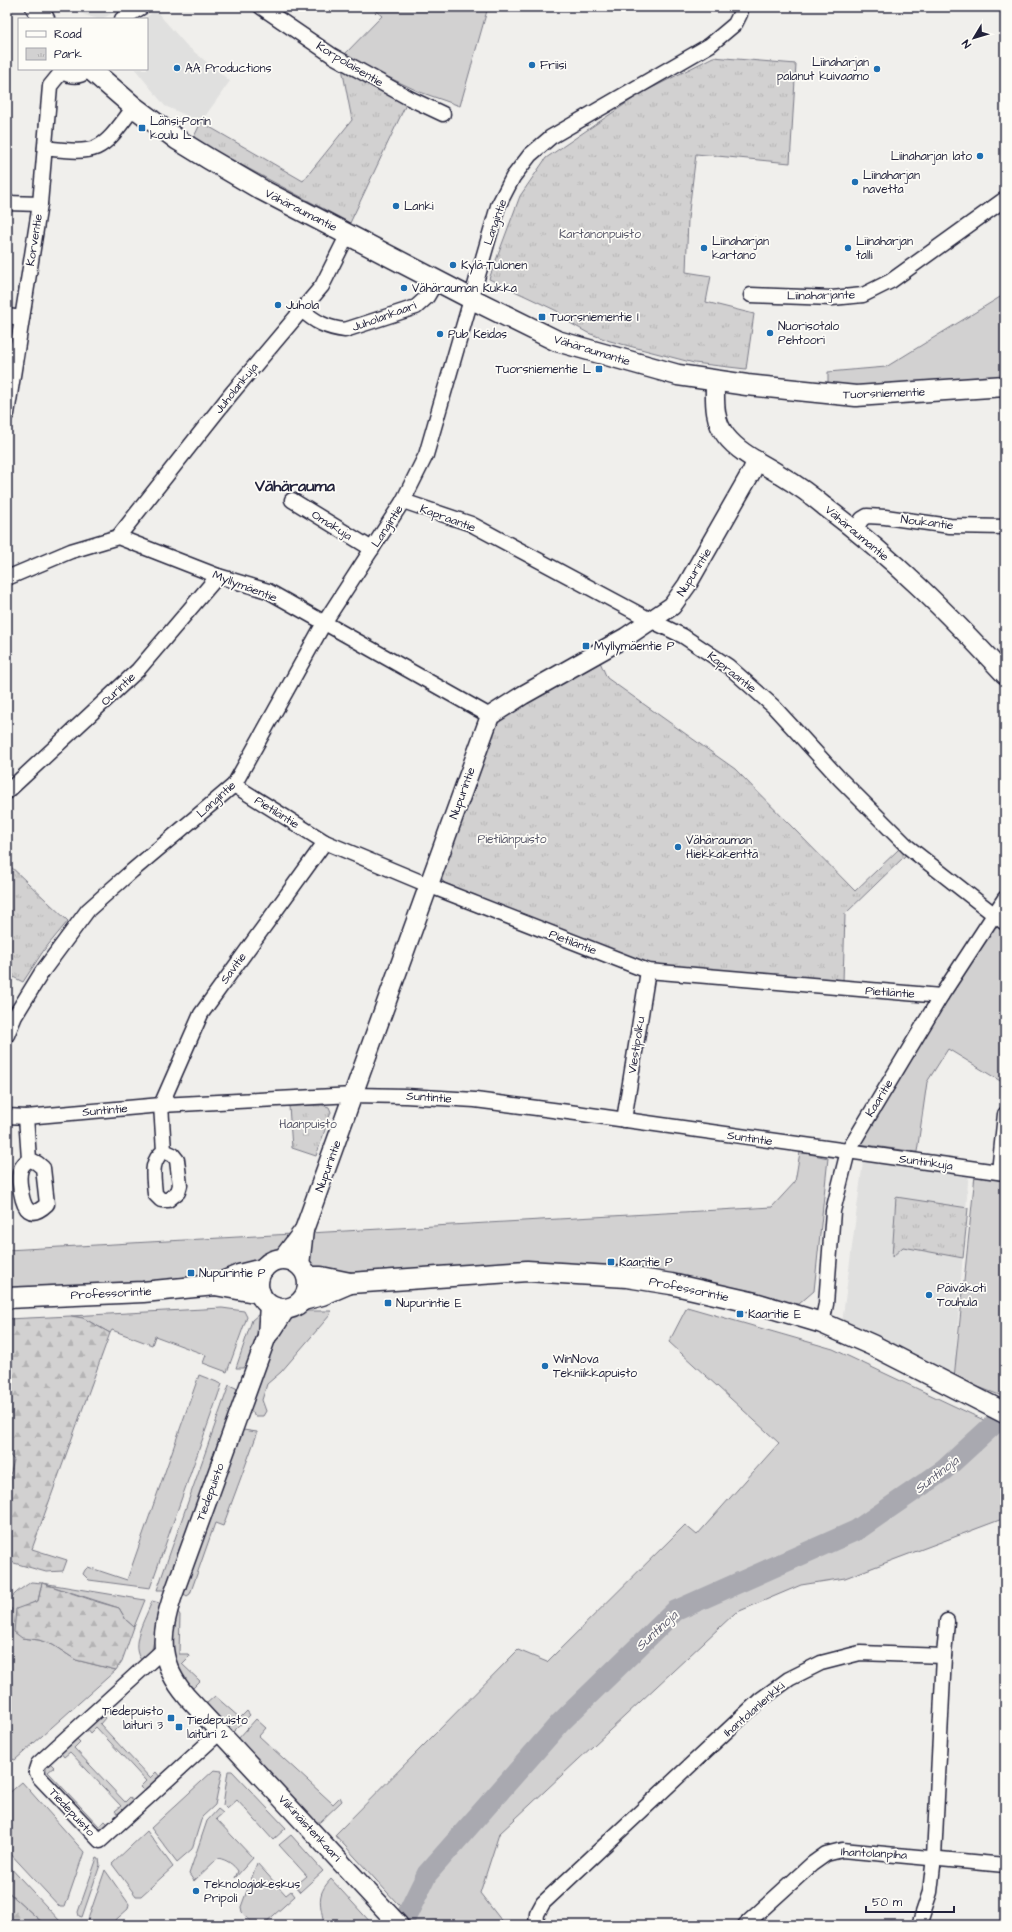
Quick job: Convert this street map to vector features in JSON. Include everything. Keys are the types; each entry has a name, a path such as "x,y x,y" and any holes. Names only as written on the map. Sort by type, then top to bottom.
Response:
{"main road":[{"path":"36,7 43,18"},
{"path":"66,70 76,73 83,70"},
{"name":"Vähäraumantie","path":"91,70 134,107 178,140 209,159 262,190 470,298 557,340 678,375 716,381"},
{"name":"Tuorsniementie","path":"716,381 856,396 1005,386"},
{"path":"272,1262 297,1267 308,1289 303,1300 295,1306 271,1302 258,1280 264,1269 272,1262"},
{"name":"Professorintie","path":"297,1267 321,1277 350,1284"},
{"name":"Professorintie","path":"7,1298 143,1292 215,1285 240,1275 264,1269"},
{"name":"Professorintie","path":"303,1300 322,1295 350,1284 526,1271 613,1276 671,1284 748,1301 822,1323 872,1345 1001,1411"},
{"name":"Professorintie","path":"215,1285 271,1302"}],"street":[{"path":"124,18 142,7"},
{"name":"Korpolaisentie","path":"261,7 333,56 409,98 443,114"},
{"name":"Langintie","path":"7,1036 15,1016 42,972 88,910 132,870 234,785 324,623 403,501 426,455 470,298 498,206 513,177 530,155 552,137 583,117 710,44 735,24 740,14 740,7"},
{"name":"Korventie","path":"7,414 40,204 50,86 62,70"},
{"path":"45,148 74,152 95,149 112,137 134,107"},
{"name":"Liinaharjante","path":"751,295 832,298 863,295 891,281 1005,199"},
{"path":"7,203 40,204"},
{"name":"Juholankuja","path":"118,537 231,394 322,286 348,234"},
{"name":"Juholankaari","path":"302,310 312,320 333,329 345,330 416,307 427,298 437,280"},
{"path":"7,316 22,318"},
{"name":"Vähäraumantie","path":"716,381 715,405 717,417 725,435 735,446 794,483 855,530 915,582 949,615 1005,675"},
{"name":"Nupurintie","path":"297,1267 304,1230 490,716 523,695 652,621 672,606 687,586 752,471 756,460"},
{"name":"Omakuja","path":"292,500 372,549"},
{"name":"Kapraantie","path":"403,501 471,524 652,621 683,636 728,666 773,706 840,780 908,848 999,919"},
{"name":"Noukantie","path":"855,530 862,519 866,516 885,517 950,526 1005,527"},
{"path":"7,578 71,551 118,537"},
{"name":"Myllymäentie","path":"118,537 218,576 268,592 490,716"},
{"name":"Ourintie","path":"7,792 138,670 218,576"},
{"name":"Pietiläntie","path":"234,785 325,842 428,885 648,971 941,996"},
{"name":"Savitie","path":"161,1105 201,1014 325,842"},
{"name":"Kaaritie","path":"822,1323 826,1304 833,1211 848,1151 941,996 999,919 1005,898"},
{"name":"Viestipolku","path":"624,1120 648,971"},
{"name":"Suntintie","path":"7,1116 26,1117 161,1105 353,1095 474,1100 848,1151"},
{"path":"161,1105 164,1151"},
{"path":"1002,1173 1005,1114"},
{"path":"26,1117 29,1159"},
{"name":"Suntinkuja","path":"848,1151 1002,1173"},
{"name":"Tiedepuisto","path":"163,1650 38,1764 36,1770 39,1777 100,1841 220,1732 181,1689 166,1663 163,1650 162,1633 172,1598 267,1336 271,1302"},
{"path":"919,1925 930,1892 934,1857 944,1656 948,1621"},
{"name":"Ihantolanlenkki","path":"536,1925 536,1914 543,1903 760,1700 789,1679 821,1663 860,1653 944,1656"},
{"name":"Viikinäistenkaari","path":"220,1732 397,1923"},
{"name":"Ihantolanpiha","path":"745,1925 812,1864 826,1854 842,1850 934,1857 1005,1865"}],"shaded area":[{"path":"74,7 123,7 104,18 94,18 77,12"},
{"path":"156,11 187,46 230,81 201,122 165,106 136,70 148,70 148,18 144,18"},
{"path":"864,1154 969,1168 954,1378 841,1331"}],"green space":[{"path":"371,7 488,7 460,106 420,92 343,56 382,16"},
{"name":"Kartanonpuisto","path":"713,57 796,64 790,163 696,154 688,219 686,272 711,276 706,302 754,314 746,369 694,363 610,341 588,333 570,323 557,311 489,279 520,196 546,158 640,94"},
{"path":"342,68 409,98 350,223 193,139 201,122 303,181 352,120"},
{"path":"1005,294 1005,381 828,393 828,372 886,367"},
{"name":"Pietilänpuisto","path":"600,662 607,678 735,769 855,891 899,849 906,855 845,914 843,982 648,964 446,884 442,880 440,874 493,730 503,717 515,707"},
{"path":"7,863 68,921 44,950 23,982 7,974"},
{"path":"989,921 1005,932 1005,1075 1002,1082 948,1049 927,1082 917,1152 852,1143"},
{"name":"Haanpuisto","path":"322,1105 329,1107 331,1112 316,1156 292,1148 289,1106"},
{"path":"800,1152 828,1158 814,1291 799,1304 542,1272 321,1277 288,1244 207,1286 7,1296 7,1250 772,1207 795,1182"},
{"path":"975,1175 1005,1180 1005,1397 954,1378"},
{"path":"896,1197 968,1208 963,1258 903,1247 892,1257"},
{"path":"687,1307 833,1349 1005,1430 1005,1518 845,1578 801,1585 735,1613 499,1834 480,1893 505,1925 417,1925 335,1835 518,1650 547,1662 685,1525 697,1535 779,1443 669,1342"},
{"path":"222,1308 244,1311 247,1317 227,1372 203,1363 206,1355 155,1336 152,1345 112,1330 110,1333 83,1318 71,1316"},
{"path":"289,1311 331,1311 330,1315 281,1372 267,1384 262,1400 266,1411 263,1416 255,1416 251,1410 251,1403 282,1316"},
{"path":"259,1314 263,1315 264,1321 247,1366 243,1368 236,1368 252,1320"},
{"path":"71,1316 83,1318 110,1333 32,1549 67,1560 63,1571 46,1572 7,1561 7,1480 14,1460 7,1452 7,1319"},
{"path":"199,1375 222,1384 150,1588 89,1580 83,1574 88,1567 127,1580"},
{"path":"229,1385 236,1388 239,1394 165,1590 157,1590"},
{"path":"243,1430 257,1432 257,1434 223,1526 215,1523 190,1594 187,1596 181,1592 239,1433"},
{"path":"31,1582 42,1583 38,1601 28,1605 22,1638 39,1640 53,1645 76,1660 116,1670 15,1760 7,1757 7,1623 12,1609 7,1607 10,1599"},
{"path":"42,1583 145,1600 134,1627 126,1620 119,1608"},
{"path":"42,1583 119,1608 126,1620 134,1627 122,1661 116,1670 76,1660 53,1645 39,1640 22,1638 14,1632 16,1609 38,1601"},
{"path":"152,1601 159,1603 162,1609 151,1653 142,1661 138,1655 137,1639"},
{"path":"177,1611 180,1615 179,1654 188,1654 189,1657 182,1664 200,1681 193,1688 189,1687 175,1664 169,1638"},
{"path":"215,1696 240,1718 247,1711 250,1715 233,1732 230,1733 206,1706 207,1703"},
{"path":"101,1714 105,1718 100,1724 150,1778 156,1772 160,1777 144,1791 140,1787 146,1781 96,1727 90,1733 86,1728"},
{"path":"256,1719 266,1728 259,1736 333,1804 340,1797 342,1801 320,1822 314,1822 238,1739"},
{"path":"76,1738 80,1742 74,1748 125,1802 130,1797 135,1801 119,1816 115,1811 121,1806 70,1752 64,1757 60,1752"},
{"path":"49,1762 54,1767 48,1772 99,1826 105,1821 108,1824 107,1827 97,1829 46,1775 46,1765"},
{"path":"214,1770 222,1771 215,1805 202,1817 192,1849 177,1862 151,1828"},
{"path":"228,1771 232,1771 286,1828 273,1840 237,1800 227,1809 223,1805"},
{"path":"22,1782 84,1852 65,1907 60,1907 7,1850 7,1795"},
{"path":"218,1809 223,1813 216,1819 253,1858 235,1878 238,1871 232,1864 218,1858 194,1881 189,1874 207,1821"},
{"path":"147,1831 173,1867 141,1896 136,1896 112,1864"},
{"path":"291,1835 323,1871 300,1892 295,1886 307,1876 279,1845"},
{"path":"97,1858 99,1859 100,1865 82,1917 79,1916 78,1912"},
{"path":"257,1863 286,1895 291,1891 295,1896 263,1925 254,1925 242,1912 241,1907"},
{"path":"7,1864 60,1921 58,1925 45,1925 7,1891"},
{"path":"105,1870 129,1904 128,1909 110,1925 86,1925"},
{"path":"331,1879 373,1925 324,1925 320,1900 323,1890"},
{"path":"7,1891 45,1925 7,1925"}],"waterway":[{"name":"Suntinoja","path":"402,1925 427,1874 560,1723 675,1611 857,1530 944,1470 1005,1414"}],"place":[{"name":"Friisi","path":"532,65"},
{"name":"AA Productions","path":"177,68"},
{"name":"Liinaharjan palanut kuivaamo","path":"877,69"},
{"name":"Länsi-Porin koulu L","path":"142,128"},
{"name":"Liinaharjan lato","path":"980,156"},
{"name":"Liinaharjan navetta","path":"855,182"},
{"name":"Lanki","path":"396,206"},
{"name":"Liinaharjan kartano","path":"704,248"},
{"name":"Liinaharjan talli","path":"848,248"},
{"name":"Kylä-Tulonen","path":"453,265"},
{"name":"Vähärauman Kukka","path":"404,288"},
{"name":"Juhola","path":"278,305"},
{"name":"Tuorsniementie I","path":"542,317"},
{"name":"Nuorisotalo Pehtoori","path":"770,333"},
{"name":"Pub Keidas","path":"440,334"},
{"name":"Tuorsniementie L","path":"599,369"},
{"name":"Myllymäentie P","path":"586,646"},
{"name":"Vähärauman Hiekkakenttä","path":"678,847"},
{"name":"Kaaritie P","path":"611,1262"},
{"name":"Nupurintie P","path":"191,1273"},
{"name":"Päiväkoti Touhula","path":"929,1295"},
{"name":"Nupurintie E","path":"388,1303"},
{"name":"Kaaritie E","path":"740,1314"},
{"name":"WinNova Tekniikkapuisto","path":"545,1366"},
{"name":"Tiedepuisto laituri 3","path":"171,1718"},
{"name":"Tiedepuisto laituri 2","path":"179,1727"},
{"name":"Teknologiakeskus Pripoli","path":"196,1891"}],"district":[{"name":"Vähärauma","path":"295,485"}]}
